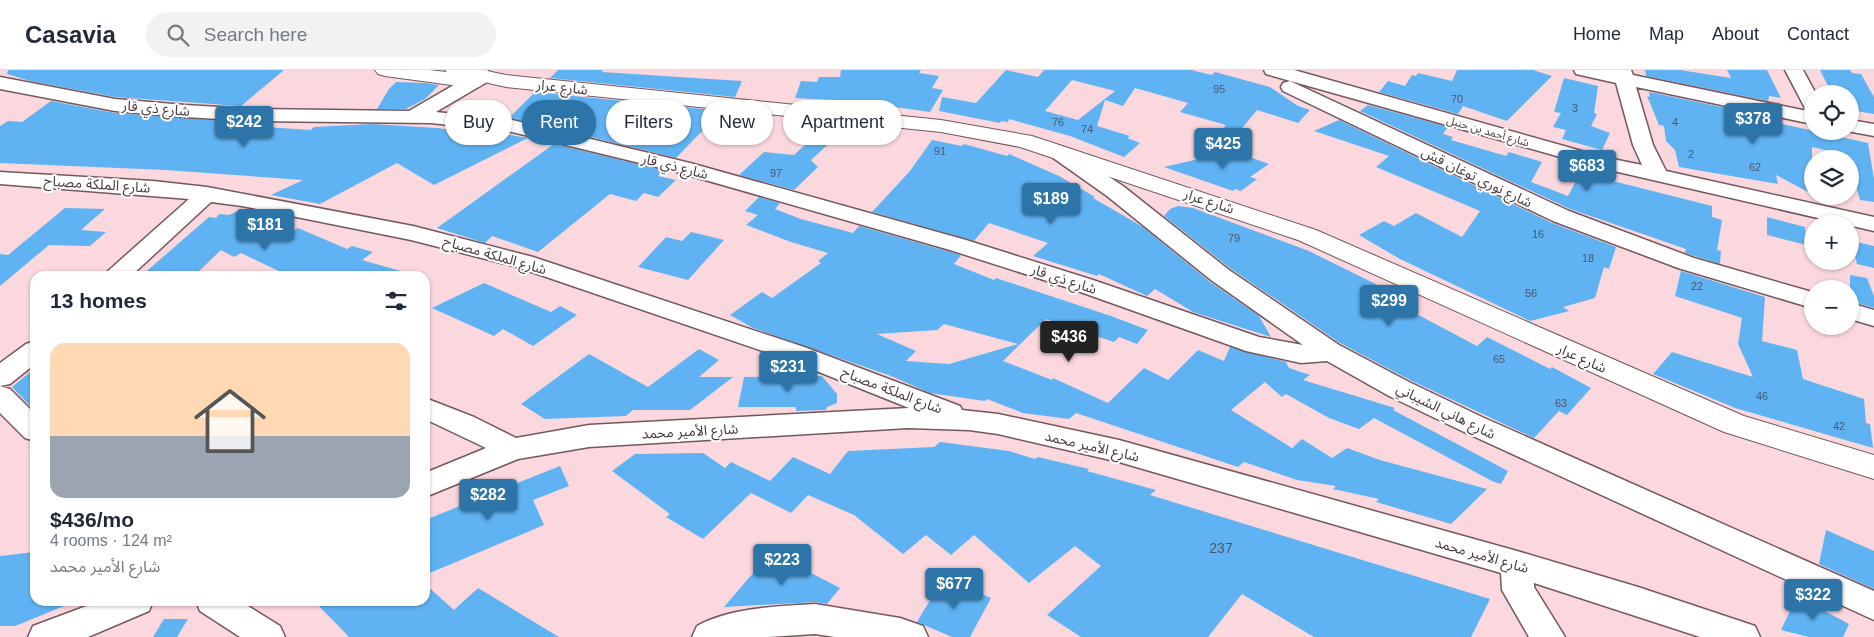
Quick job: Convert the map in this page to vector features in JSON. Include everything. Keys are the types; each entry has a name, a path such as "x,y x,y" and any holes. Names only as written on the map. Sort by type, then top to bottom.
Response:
{"main road":[{"name":"شارع عرار","path":"385,70 941,126 997,135 1056,152 1123,184 1254,216 1315,238 1734,424 1874,468"},
{"name":"شارع عرار","path":"455,70 488,79"}],"street":[{"name":"شارع أحمد بن حنبل","path":"1274,70 1519,140 1656,175 1874,224"},
{"name":"شارع نوري توغان قش","path":"1274,70 1282,83 1561,216 1686,262 1804,298"},
{"path":"1583,70 1623,74 1804,116"},
{"path":"1794,70 1804,89"},
{"path":"1623,74 1642,145 1656,175"},
{"path":"412,117 488,79"},
{"name":"شارع ذي قار","path":"0,83 115,105 185,111 253,115 452,118 512,126 683,167 958,245 1084,285 1255,345 1301,354 1330,351"},
{"path":"1859,128 1874,130"},
{"name":"شارع الملكة مصباح","path":"0,178 58,180 207,194 242,199 413,233 525,262 798,354 969,420"},
{"name":"شارع هاني الشيباني","path":"1123,184 1220,275 1330,351 1399,388 1489,432 1874,606"},
{"path":"122,271 207,194"},
{"path":"1859,314 1874,318"},
{"path":"0,377 30,354"},
{"path":"0,396 30,426"},
{"path":"430,410 464,424 513,450"},
{"name":"شارع الأمير محمد","path":"430,483 513,450 552,441 589,436 908,418 969,420 1119,451 1517,564 1743,637"},
{"path":"1517,564 1518,590 1548,637"},
{"path":"54,636 125,606"},
{"path":"220,606 268,637"},
{"path":"709,637 774,621 815,620 900,633 911,637"}],"building":[{"path":"8,70 284,70 241,106 115,97 30,81 7,74"},
{"path":"558,70 603,70 602,72 742,81 735,97 550,78"},
{"path":"841,70 921,70 919,73 939,76 932,88 943,90 930,112 902,108 902,100 795,98 801,81 817,82 819,77 840,77"},
{"path":"1006,70 1038,77 1044,70 1191,70 1212,75 1215,72 1270,87 1298,106 1310,110 1298,123 1257,110 1234,138 1219,134 1226,125 1180,112 1188,103 1135,88 1123,106 1105,100 1097,126 1130,136 1127,138 1140,143 1124,157 1070,136 1009,119 1008,122 1001,121 1000,123 939,111 942,97 976,103","holes":["1072,80 1115,91 1078,120 1045,111"]},
{"path":"1457,70 1533,70 1552,76 1507,121 1463,106 1458,114 1379,92 1388,81 1405,86 1412,75 1416,76 1418,73 1452,81"},
{"path":"1645,70 1680,70 1731,78 1727,70 1767,70 1781,98 1769,96 1768,101 1646,76"},
{"path":"1820,70 1850,70 1852,73 1861,74 1874,97 1874,114 1859,112 1859,85 1828,85"},
{"path":"1564,78 1598,86 1594,113 1597,114 1591,126 1610,133 1602,150 1562,139 1566,130 1553,127 1561,113 1554,112"},
{"path":"396,82 439,85 425,99 406,109 377,109 389,89"},
{"path":"535,92 614,100 606,100 606,141 596,138 596,100 527,100"},
{"path":"1649,92 1765,116 1764,120 1804,129 1804,140 1854,140 1868,143 1874,179 1874,202 1860,200 1859,197 1859,150 1825,150 1812,147 1812,150 1804,150 1804,190 1776,175 1778,184 1679,167 1675,150 1666,141 1664,126 1659,125 1647,96 1650,97"},
{"path":"51,101 115,113 224,121 221,124 311,130 314,127 372,124 437,128 445,129 445,145 512,145 512,135 522,137 522,141 434,185 397,163 320,204 271,195 303,180 166,170 0,163 0,126 8,121 22,122"},
{"path":"522,105 522,121 512,119 512,115"},
{"path":"1368,105 1448,127 1443,134 1453,137 1451,140 1506,156 1509,152 1542,162 1531,182 1568,196 1583,168 1602,173 1601,178 1712,206 1712,217 1722,220 1717,250 1721,251 1720,264 1685,253 1686,249 1570,209 1360,111"},
{"path":"691,108 701,109 701,132 691,142"},
{"path":"1339,120 1552,223 1616,247 1609,269 1604,267 1595,298 1563,307 1569,311 1530,321 1400,259 1359,235 1384,221 1394,226 1416,213 1462,237 1480,211 1376,167 1389,156 1314,131"},
{"path":"932,140 962,146 964,144 1007,156 1009,154 1059,176 1143,227 1210,282 1259,316 1271,337 1193,312 1155,289 1147,296 1099,274 1097,276 1033,256 1048,243 989,223 974,241 872,212 910,171"},
{"path":"553,145 663,170 658,176 676,180 658,197 644,193 636,201 610,194 538,252 492,236 485,243 437,228"},
{"path":"624,145 688,145 676,158"},
{"path":"805,145 827,145 811,160 818,167 794,190 739,175 764,152 794,155"},
{"path":"1233,151 1269,164 1250,177 1257,179 1241,191 1235,189 1233,191 1164,167"},
{"path":"759,197 780,203 775,209 801,219 853,233 859,226 961,255 954,264 994,280 996,278 1148,330 1137,344 1119,337 1114,342 1046,319 1003,361 1052,380 1053,378 1108,403 1144,368 1168,380 1198,350 1224,361 1230,347 1286,362 1289,368 1310,375 1303,380 1395,408 1393,410 1508,471 1501,484 1494,482 1374,418 1359,429 1329,418 1286,394 1282,397 1265,382 1231,410 1292,448 1302,439 1332,458 1347,448 1380,460 1487,489 1451,524 1376,502 1379,499 1333,489 1336,486 1297,480 1244,462 1238,467 1076,413 1069,419 1023,413 987,399 985,401 930,393 891,376 753,328 730,315 762,292 772,298 821,263 818,261 828,253 791,242 746,225 758,215 745,211","holes":["944,324 1018,344 949,364 906,361 916,351 877,334 937,330"]},
{"path":"1178,206 1193,208 1309,251 1414,303 1407,309 1477,346 1487,337 1550,369 1552,367 1591,388 1567,415 1559,411 1534,438 1410,380 1340,343 1230,268 1164,216 1170,209"},
{"path":"65,208 105,209 81,230 106,232 90,246 49,245 0,286 0,254 8,255"},
{"path":"240,210 286,235 298,228 347,249 352,246 373,252 362,260 400,271 279,271 241,253 234,257 221,250 199,271 147,271 209,217 216,218 219,214 229,215"},
{"path":"1767,217 1804,227 1804,244 1767,235"},
{"path":"691,232 724,240 688,280 638,267 666,237 682,241"},
{"path":"1859,243 1874,246 1874,268 1859,264"},
{"path":"1681,271 1765,297 1762,341 1797,350 1803,379 1864,399 1866,423 1870,424 1873,448 1735,408 1653,374 1672,352 1753,377 1738,344 1742,318 1675,296"},
{"path":"1850,275 1867,278 1874,296 1874,308 1859,304 1859,280 1850,280"},
{"path":"484,283 551,312 560,306 577,315 533,346 503,329 494,336 432,308"},
{"path":"699,349 719,360 699,377 733,377 690,410 633,410 626,416 545,419 521,404 589,354 648,387"},
{"path":"30,372 30,406 12,387"},
{"path":"822,376 837,394 837,403 827,407 826,410 796,411 796,407 738,407 744,377"},
{"path":"940,442 1009,451 1035,459 1038,457 1089,469 1087,471 1156,490 1150,495 1490,599 1471,637 1314,637 1242,594 1208,637 1081,637 1047,615 1101,566 1075,546 1029,583 974,535 951,555 926,535 903,554 854,515 808,495 791,513 751,493 703,539 666,517 670,514 612,471 635,454 703,453 725,468 731,462 770,481 793,457 830,474 848,451 934,447"},
{"path":"560,466 569,486 533,500 544,525 430,573 430,518"},
{"path":"1826,530 1874,551 1874,589 1819,564"},
{"path":"771,552 840,588 827,604 815,602 724,607"},
{"path":"30,553 30,606 64,606 15,626 0,626 0,556"},
{"path":"943,578 991,598 970,637 952,637 917,622"},
{"path":"430,588 454,610 478,588 559,637 349,637 319,606 430,606"},
{"path":"1797,596 1849,624 1843,637 1809,637 1781,630"},
{"path":"164,619 188,619 177,637 153,637"}]}
